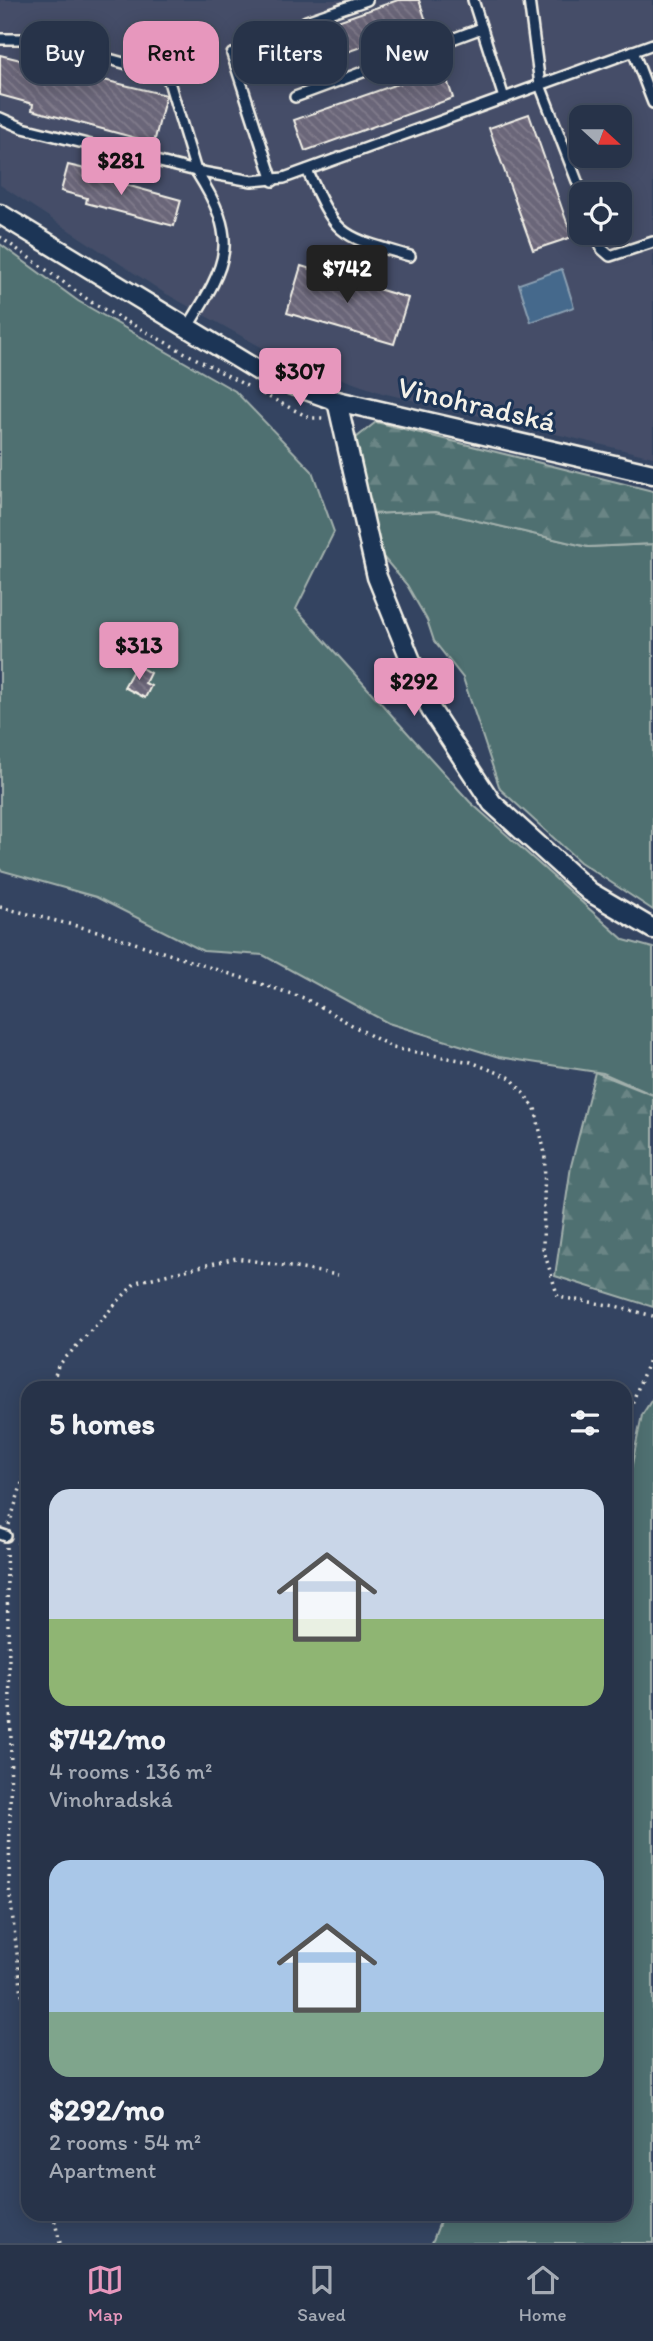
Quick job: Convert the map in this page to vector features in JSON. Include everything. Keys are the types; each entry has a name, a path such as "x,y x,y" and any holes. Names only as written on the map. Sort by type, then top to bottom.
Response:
{"street":[{"name":"Vinohradská","path":"0,214 267,376 339,410 653,474"},
{"path":"339,410 377,577 431,710 492,803 590,892 653,929"}],"lane":[{"path":"306,21 367,0"},
{"path":"473,0 504,98"},
{"path":"529,0 540,85 577,182"},
{"path":"295,97 482,27"},
{"path":"0,39 37,39 167,75 196,171 220,213 226,239 216,277 187,328"},
{"path":"0,118 23,128 196,171 252,181 273,181 653,44"},
{"path":"633,51 653,103"},
{"path":"232,54 273,181"},
{"path":"307,170 329,216 343,233 353,239 410,256"},
{"path":"600,245 610,256 653,242"}],"path":[{"path":"0,237 94,304 310,418 339,410"},
{"path":"0,907 101,932 304,998 393,1048 471,1062 511,1078 535,1108 545,1154 543,1248 558,1297 615,1306 653,1316"},
{"path":"53,1381 58,1366 136,1282 236,1258 338,1275"},
{"path":"632,1404 653,1349"},
{"path":"21,1483 3,1535 11,1739 9,1887 21,1986"},
{"path":"55,2221 60,2243"}],"shaded area":[{"path":"0,0 653,0 653,457 382,393 277,356 163,292 0,185"},
{"path":"562,269 574,307 531,322 519,284"}],"green space":[{"path":"0,244 78,301 235,391 312,471 334,532 296,609 470,802 624,940 653,948 653,1095 603,1073 499,1057 388,1023 263,955 203,951 96,897 0,870"},
{"path":"376,422 653,491 653,544 588,547 436,511 370,514 356,438"},
{"path":"436,511 588,547 653,544 653,910 580,862 500,789 463,678 434,641 427,620 407,585 383,557 370,514"},
{"path":"595,1072 653,1095 653,1307 555,1276 571,1166"},
{"path":"653,1398 653,2243 432,2243 440,2221 632,2221 632,1464 642,1415"}],"building":[{"path":"398,0 419,0 426,21 361,21 361,47 347,52 347,21 337,21"},
{"path":"0,55 21,60 21,84 109,84 109,81 166,95 154,143 32,110 33,104 0,95"},
{"path":"397,84 448,84 453,98 305,151 294,120"},
{"path":"529,114 569,228 569,238 533,250 489,128"},
{"path":"68,165 94,171 93,176 181,200 174,226 86,203 87,198 61,191"},
{"path":"301,266 408,298 394,344 287,313"},
{"path":"136,665 150,673 145,683 151,686 145,698 124,687"}]}
